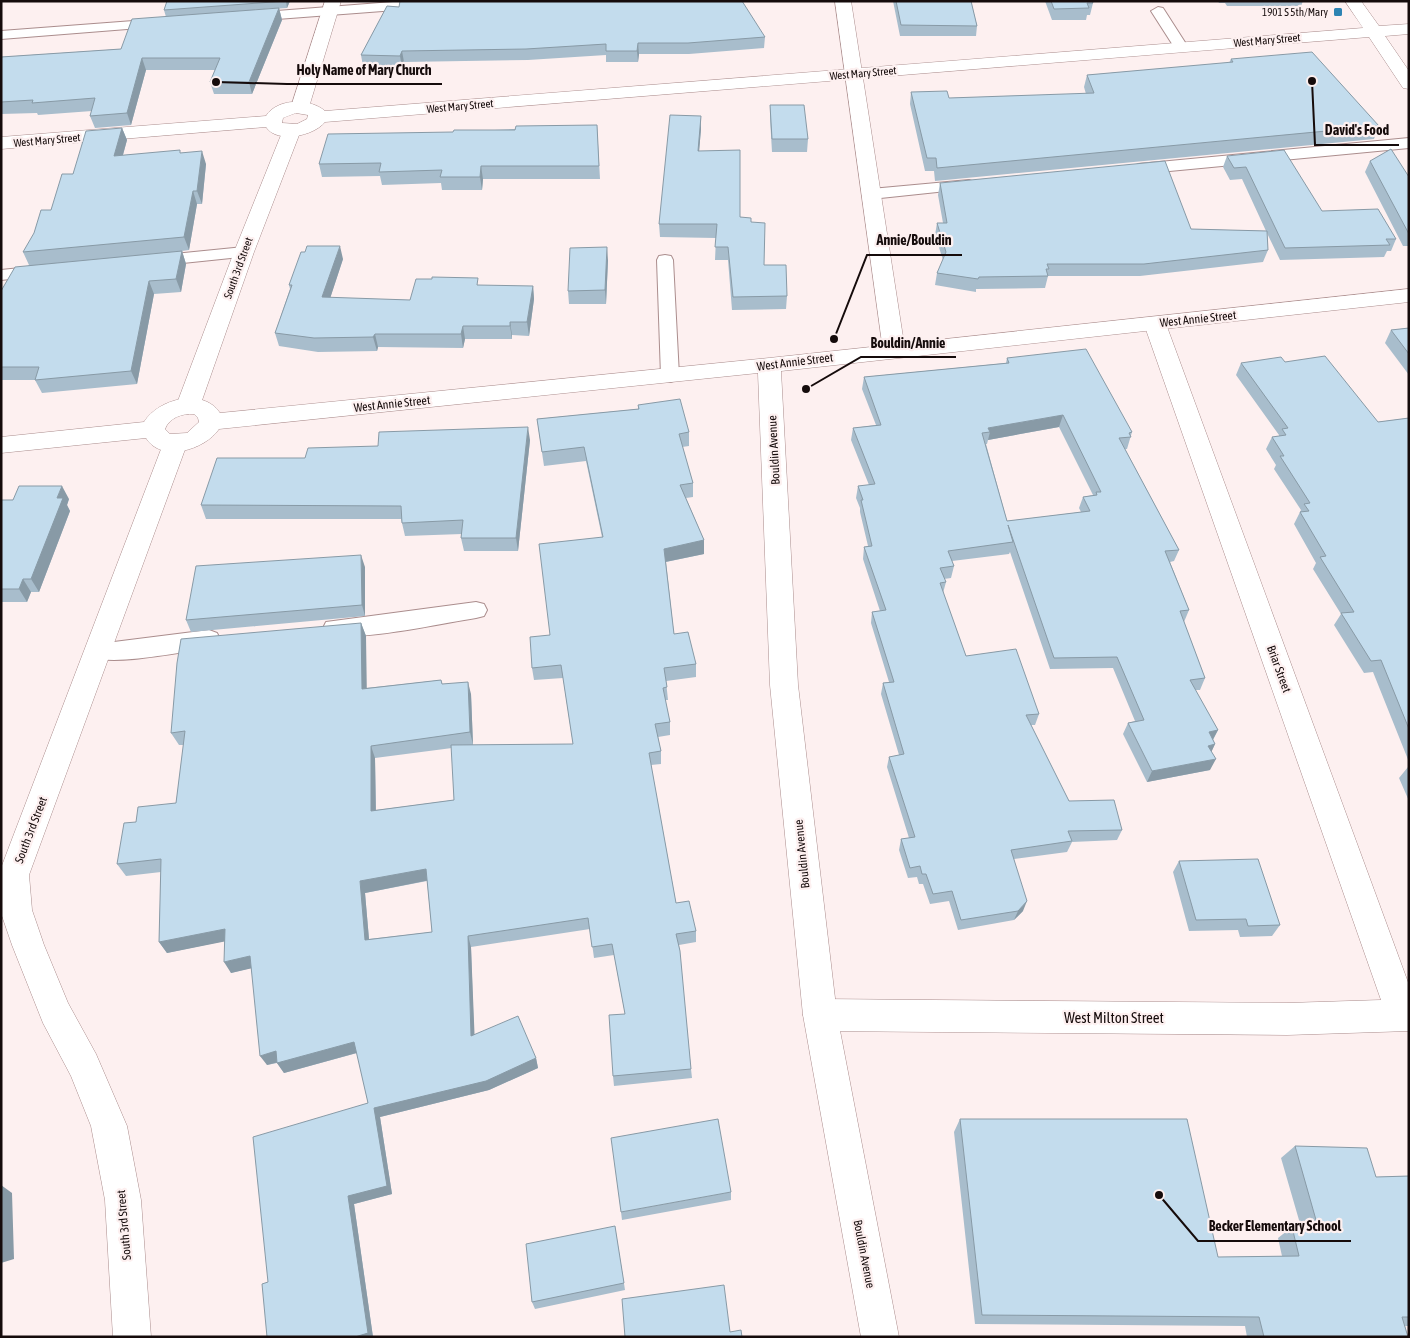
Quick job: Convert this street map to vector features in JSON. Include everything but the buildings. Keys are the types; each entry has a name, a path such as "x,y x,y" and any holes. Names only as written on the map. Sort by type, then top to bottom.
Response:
{"street":[{"path":"843,1 894,350"},
{"path":"1353,1 1409,84"},
{"path":"300,107 331,6"},
{"name":"West Mary Street","path":"318,117 1409,28"},
{"path":"300,107 313,110 318,117 307,128 292,130 280,129 272,120 281,111 300,107"},
{"name":"West Mary Street","path":"1,143 272,120"},
{"name":"South 3rd Street","path":"188,406 244,252 292,130"},
{"name":"West Annie Street","path":"211,422 670,376 1409,295"},
{"name":"Briar Street","path":"1154,324 1406,1015"},
{"name":"Bouldin Avenue","path":"769,365 784,685 820,1015 880,1337"},
{"path":"1,445 164,436 185,442 202,435 211,422 208,412 188,406 164,414 155,423 164,436"},
{"name":"South 3rd Street","path":"132,1337 123,1200 110,1126 84,1066 54,1012 16,910 8,876 98,650 164,436"},
{"name":"West Milton Street","path":"820,1015 1287,1019 1406,1015"}],"lane":[{"path":"239,18 331,6 462,1"},
{"path":"1158,11 1181,47"},
{"path":"1,35 170,23"},
{"path":"1125,170 1409,143"},
{"path":"871,194 988,183"},
{"path":"137,262 244,252"},
{"path":"665,260 670,376"},
{"path":"1,275 59,270"},
{"path":"317,630 377,625 476,610"},
{"path":"98,650 134,650 228,637"}],"place":[{"name":"1901 S 5th/Mary","path":"1338,12"},
{"name":"David's Food","path":"1312,81"},
{"name":"Holy Name of Mary Church","path":"216,82"},
{"name":"Annie/Bouldin","path":"834,339"},
{"name":"Bouldin/Annie","path":"806,389"},
{"name":"Becker Elementary School","path":"1159,1195"}]}
